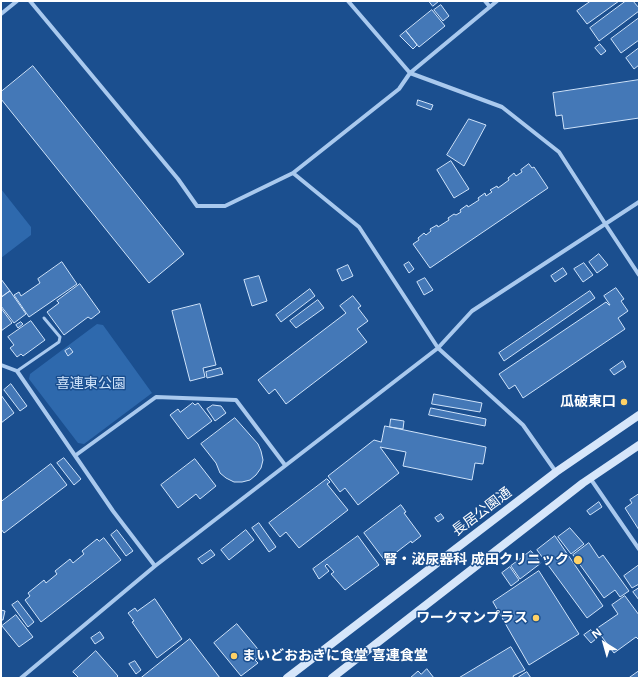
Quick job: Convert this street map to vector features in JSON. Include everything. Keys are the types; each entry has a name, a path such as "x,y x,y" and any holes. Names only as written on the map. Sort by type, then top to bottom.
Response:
{"main road":[{"name":"長居公園通","path":"287,678 556,472 639,415"},
{"path":"332,678 590,478 639,445"}],"street":[{"path":"1,14 17,1"},
{"path":"30,1 178,179 197,206 225,206 293,173 399,89 410,73 497,1"},
{"path":"348,1 410,73 502,107 559,152 639,275"},
{"path":"485,1 490,7"},
{"path":"293,173 359,227 438,348 523,425 556,472"},
{"path":"21,678 155,566 438,348 472,311 606,225 639,202"},
{"path":"1,365 17,371 114,511 155,566"},
{"path":"76,455 156,397 236,400 285,466"},
{"path":"590,478 639,549"}],"lane":[{"path":"17,371 59,342 60,337 44,318"}],"green space":[{"path":"1,189 31,227 31,235 1,258"},
{"name":"喜連東公園","path":"97,324 103,325 152,393 84,444 78,443 29,379 30,374"}],"building":[{"path":"429,1 439,1 433,6"},
{"path":"591,1 619,1 587,24 577,11"},
{"path":"626,1 633,1 639,8 639,11 599,41 590,28"},
{"path":"441,5 449,16 443,21 434,10"},
{"path":"432,10 445,26 419,47 406,31"},
{"path":"639,18 639,40 621,53 611,39"},
{"path":"406,31 417,45 413,49 400,36"},
{"path":"600,44 606,51 601,55 595,48"},
{"path":"639,48 639,65 634,69 626,58"},
{"path":"33,66 184,254 149,283 1,99 1,92"},
{"path":"639,80 639,118 564,129 562,115 556,116 553,93"},
{"path":"418,100 433,105 431,110 417,105"},
{"path":"469,119 486,125 464,166 447,155"},
{"path":"451,161 469,189 454,198 437,170"},
{"path":"529,164 532,168 534,167 548,188 430,268 413,244 419,240 418,238 424,233 426,235 431,231 430,229 437,225 438,227 449,220 448,218 454,214 456,215 461,212 460,210 467,205 468,207 479,200 478,198 485,193 486,196 492,192 490,190 497,186 498,188 509,180 508,178 514,173 516,176 522,172 521,170"},
{"path":"599,254 608,265 597,273 589,262"},
{"path":"62,262 77,284 29,317 14,295 19,292 21,296 40,283 38,279"},
{"path":"409,262 414,269 409,273 404,265"},
{"path":"584,263 593,275 583,282 574,269"},
{"path":"348,265 353,276 342,281 337,270"},
{"path":"563,268 567,274 555,282 551,276"},
{"path":"259,276 267,301 252,306 244,280"},
{"path":"425,278 433,290 424,295 417,282"},
{"path":"1,279 10,291 1,297"},
{"path":"80,284 100,312 91,319 88,317 64,335 47,312 59,303 57,301"},
{"path":"616,288 624,299 621,301 628,311 618,318 625,329 523,398 515,385 509,389 499,374 606,302 610,305 604,296"},
{"path":"310,289 315,296 281,322 276,315"},
{"path":"10,291 26,314 14,323 1,306 1,298"},
{"path":"590,291 595,298 504,361 499,353"},
{"path":"353,296 361,306 358,308 368,321 357,329 367,342 286,404 275,389 269,394 258,380 346,313 340,306"},
{"path":"318,300 324,308 296,328 290,321"},
{"path":"200,304 216,365 203,368 205,377 190,381 172,311"},
{"path":"1,308 12,323 1,331"},
{"path":"31,321 45,340 23,356 21,354 17,357 10,348 14,345 8,337"},
{"path":"21,322 23,324 18,328 16,325"},
{"path":"70,348 73,352 68,356 65,351"},
{"path":"623,361 626,367 614,375 610,370"},
{"path":"221,368 223,374 207,378 206,372"},
{"path":"11,384 27,406 20,411 4,390"},
{"path":"434,394 482,403 480,412 432,404"},
{"path":"1,395 14,413 1,423"},
{"path":"193,403 195,405 198,403 212,421 188,439 170,415 178,409 180,412"},
{"path":"213,405 221,406 226,413 215,421 207,409"},
{"path":"431,408 486,419 485,426 429,415"},
{"path":"235,418 258,444 263,460 261,468 256,475 250,480 242,482 234,482 220,473 216,463 201,444"},
{"path":"391,419 404,421 403,429 390,427"},
{"path":"385,426 486,447 483,464 475,463 472,480 403,466 406,452 380,447 399,473 358,505 345,488 340,492 328,476 374,440 381,442"},
{"path":"64,458 81,479 74,485 57,463"},
{"path":"195,459 216,486 200,499 196,494 178,508 161,485"},
{"path":"51,464 67,485 4,533 1,529 1,502"},
{"path":"327,479 330,482 327,484 348,510 299,548 286,532 280,537 269,523"},
{"path":"639,494 639,530 625,508 632,503 630,500"},
{"path":"599,502 602,507 590,515 587,511"},
{"path":"401,505 406,512 404,513 421,536 412,543 411,541 385,561 364,533"},
{"path":"441,514 444,518 438,522 435,518"},
{"path":"259,523 276,547 269,552 252,528"},
{"path":"570,528 584,544 571,554 558,537"},
{"path":"117,530 133,551 126,556 111,535"},
{"path":"246,530 254,540 229,560 221,550"},
{"path":"358,536 379,565 345,590 331,574 334,572 327,564 325,566 329,571 319,579 313,569"},
{"path":"555,536 603,606 587,618 537,550"},
{"path":"104,538 121,560 41,622 25,600 30,596 28,593 44,580 46,583 57,574 55,571 70,559 73,563 84,554 82,551 97,539 99,541"},
{"path":"589,543 599,558 603,555 629,591 620,597 615,590 604,598 573,555"},
{"path":"211,550 215,555 202,564 198,559"},
{"path":"531,551 541,563 520,579 511,566"},
{"path":"639,565 639,584 632,588 624,576"},
{"path":"510,567 519,580 511,586 502,573"},
{"name":"ワークマンプラス","path":"539,571 579,634 529,665 493,602"},
{"path":"639,588 639,600 633,592"},
{"path":"625,596 639,615 639,640 636,637 614,653 596,629 618,614 612,605"},
{"path":"155,599 182,639 157,658 132,622 134,621 128,613 135,608 137,611"},
{"path":"18,601 34,622 28,627 12,605"},
{"path":"1,610 5,611 3,620 1,620"},
{"path":"16,615 33,637 19,647 2,626"},
{"path":"237,624 262,654 255,660 258,663 241,676 214,643"},
{"path":"591,630 597,638 591,643 584,635"},
{"path":"100,632 104,638 95,644 91,638"},
{"path":"190,639 220,678 141,678"},
{"path":"511,647 525,670 513,676 514,678 459,678"},
{"path":"96,651 118,676 116,678 79,678 73,672"},
{"path":"135,661 141,670 136,674 129,664"},
{"path":"427,669 434,678 410,678 418,671 421,674"},
{"path":"639,671 639,678 629,678"},
{"path":"527,672 531,678 519,677"}],"place":[{"name":"瓜破東口","path":"624,402"},
{"name":"腎・泌尿器科 成田クリニック","path":"578,560"},
{"name":"ワークマンプラス","path":"536,618"},
{"name":"まいどおおきに食堂 喜連食堂","path":"234,656"}]}
